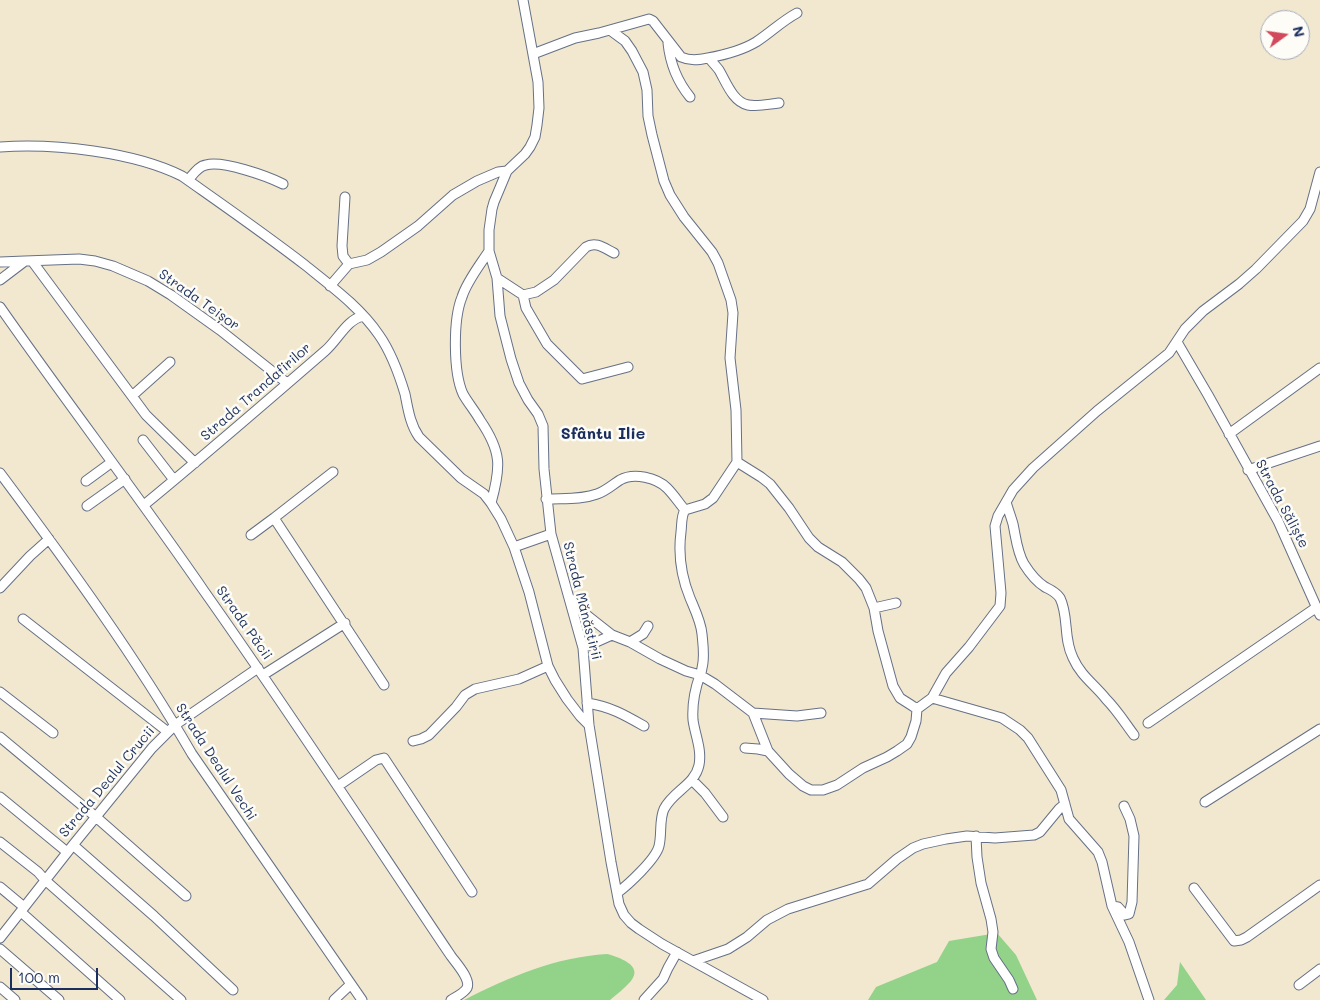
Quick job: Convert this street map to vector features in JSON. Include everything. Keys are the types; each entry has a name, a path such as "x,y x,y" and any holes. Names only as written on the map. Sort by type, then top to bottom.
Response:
{"street":[{"name":"Strada Mănăstirii","path":"523,0 538,82 539,108 535,137 525,154 507,171 492,209 489,251 497,278 500,316 511,359 519,383 543,426 546,499 551,534 583,648 589,726 619,904 624,915 631,923 662,944 763,1000"},
{"path":"533,54 574,38 649,19 653,21 681,57 686,60 709,58 742,49 797,13"},
{"path":"610,30 625,41 643,72 647,90 648,116 664,181 670,195 684,217 712,252 729,293 733,313 730,358 736,410 737,462 713,498 705,504 685,510 682,515 679,561 702,631 704,659 693,704 693,721 700,757 699,765 692,780 668,803 664,810 661,820 659,848 654,856 630,883 617,893"},
{"path":"668,40 670,56 677,78 690,97"},
{"path":"709,58 742,104 760,106 779,103"},
{"path":"0,147 49,147 110,154 166,168 188,180 288,253 355,307 381,336 390,354 401,380 414,431 461,478 484,494 491,502 514,546 536,614 548,666 567,698 589,726"},
{"path":"188,180 204,165 211,164 244,170 269,177 283,184"},
{"name":"Strada Mănăstirii","path":"349,264 367,260 381,252 418,226 452,195 477,181 498,172 507,171"},
{"path":"569,597 579,609 612,635 630,642 686,671 700,675 716,684 753,713 768,751 803,786 811,790 823,790 837,785 862,768 887,757 906,744 914,729 917,709 932,698 946,673 969,648 1000,606 1001,593 995,526 996,520 1013,490 1046,455 1169,353 1186,328 1203,311 1240,284 1303,221 1310,209 1320,172"},
{"path":"330,286 349,264 343,256 342,246 345,197"},
{"path":"497,278 523,294 536,292 554,280 590,244 600,246 614,253"},
{"path":"489,251 467,284 457,313 456,360 458,379 464,394 490,434 496,450 498,476 491,502"},
{"name":"Strada Teișor","path":"0,262 74,259 94,261 128,272 171,295 287,382"},
{"path":"0,280 28,261 157,427 195,463"},
{"path":"523,294 526,308 547,344 582,379 628,368"},
{"name":"Strada Păcii","path":"0,307 60,393 144,505 261,672 466,976 467,987 451,1000"},
{"name":"Strada Trandafirilor","path":"144,505 327,349 352,320 355,307"},
{"name":"Strada Trandafirilor","path":"352,320 363,316"},
{"name":"Strada Săliște","path":"1177,342 1278,521 1319,611"},
{"path":"132,396 170,362"},
{"path":"1229,434 1320,368"},
{"path":"143,440 174,480"},
{"path":"1248,470 1320,446"},
{"path":"86,481 112,462"},
{"path":"737,462 770,484 809,538 818,547 842,562 866,588 874,608 878,631 894,686 900,698 917,709"},
{"path":"251,535 333,472"},
{"name":"Strada Dealul Vechi","path":"0,473 115,632 203,770 362,1000"},
{"path":"546,499 591,496 608,489 620,480 637,477 660,483 667,488 685,510"},
{"path":"87,506 124,479"},
{"path":"1006,502 1013,523 1017,547 1024,564 1045,587 1052,589 1060,598 1065,617 1068,647 1078,668 1086,679 1108,700 1134,736"},
{"path":"274,518 384,684"},
{"path":"514,546 551,534"},
{"path":"0,588 49,539"},
{"path":"874,608 896,603"},
{"path":"1148,723 1319,611"},
{"path":"23,619 168,732"},
{"name":"Strada Dealul Crucii","path":"2,933 152,748 175,725 345,623"},
{"path":"630,642 643,634 648,626"},
{"path":"583,648 612,635"},
{"path":"413,741 429,735 465,695 475,689 519,679 548,666"},
{"path":"0,692 53,733"},
{"path":"932,698 1002,718 1028,738 1061,790 1069,819 1098,852 1112,906 1130,942 1149,1000"},
{"path":"587,703 601,705 619,712 644,726"},
{"path":"753,713 797,716 821,713"},
{"path":"1205,802 1320,729"},
{"path":"0,737 96,817 186,896"},
{"path":"745,748 768,751"},
{"path":"338,786 376,760 384,758 472,892"},
{"path":"692,780 705,793 723,817"},
{"path":"0,797 70,848 154,916 233,990"},
{"path":"693,961 728,949 747,937 767,920 788,909 868,884 913,848 946,839 976,836 996,838 1034,835 1040,832 1058,809 1065,804"},
{"path":"1112,906 1118,907 1125,915 1130,914 1134,836 1130,819 1124,806"},
{"path":"976,836 981,883 992,924 991,949 994,958 1009,980 1012,989"},
{"path":"0,842 38,872 181,1000"},
{"path":"1194,888 1234,941 1237,941 1247,937 1320,885"},
{"path":"0,887 120,1000"},
{"path":"0,948 59,1000"},
{"path":"644,1000 663,979 677,952"},
{"path":"1299,985 1320,969"},
{"path":"334,1000 350,984"},
{"path":"0,988 15,1000"}],"green space":[{"path":"997,933 1016,955 1037,1000 868,1000 876,987 937,962 949,941"},
{"path":"607,954 628,963 634,970 631,981 610,1000 464,1000 516,976 551,964 569,959"},
{"path":"1180,962 1206,1000 1164,1000 1177,985"}],"district":[{"name":"Sfântu Ilie","path":"603,434"}]}
